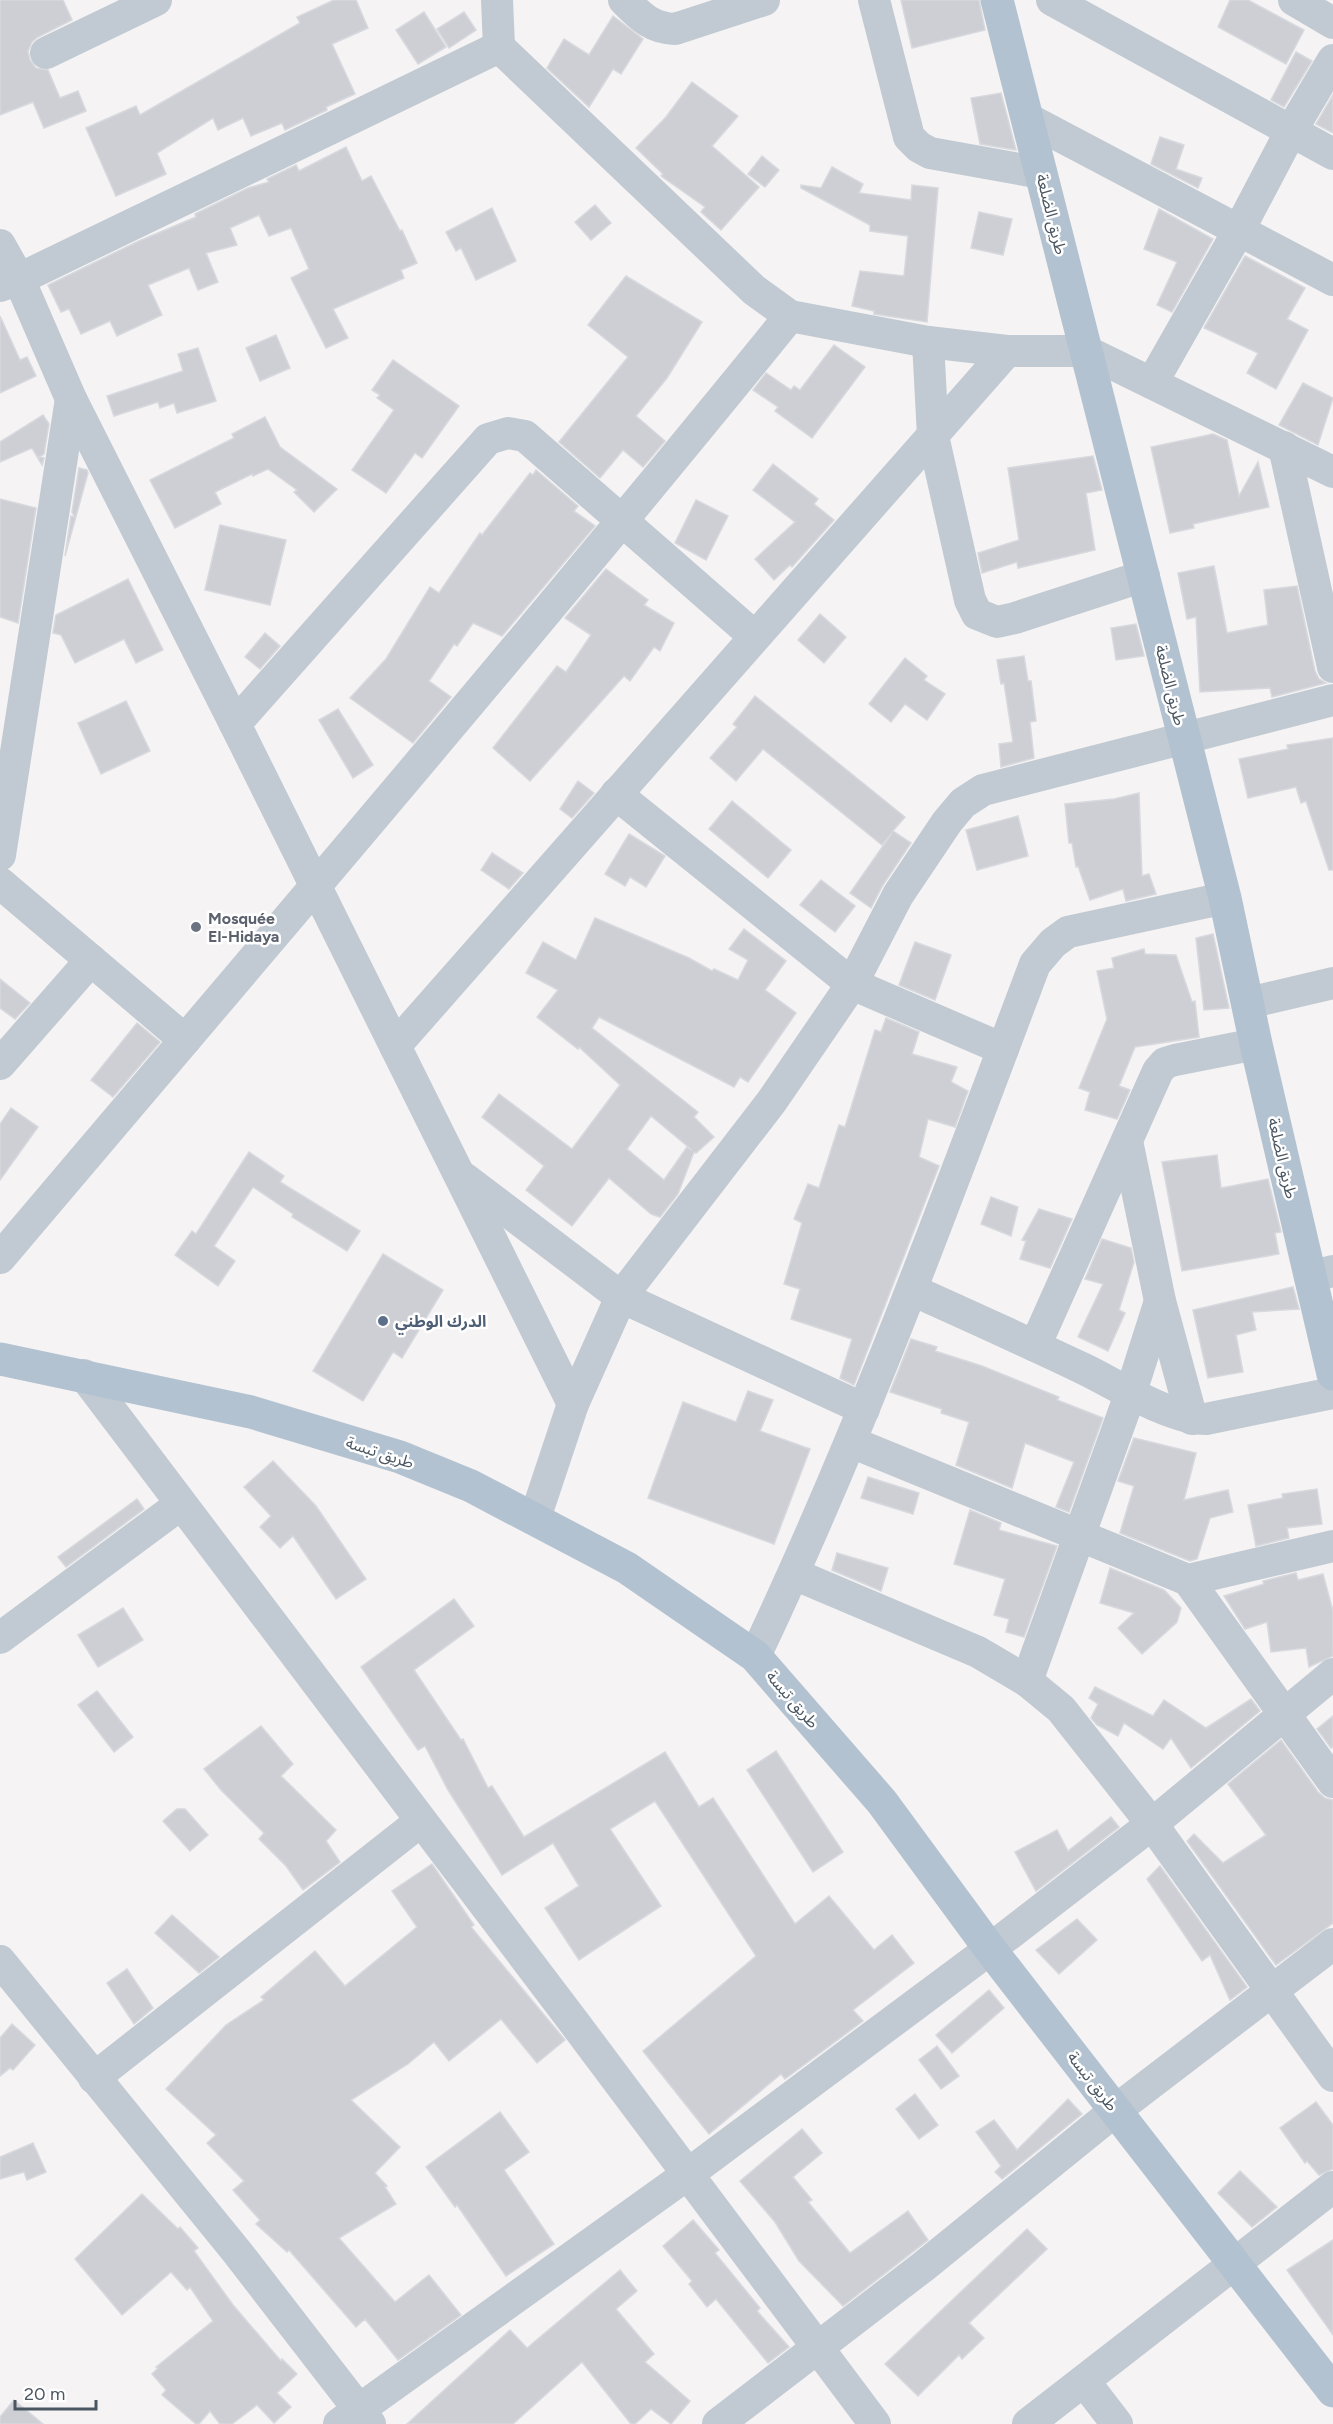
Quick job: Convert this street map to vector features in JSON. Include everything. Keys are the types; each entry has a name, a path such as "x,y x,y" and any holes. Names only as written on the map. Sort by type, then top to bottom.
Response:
{"main road":[{"name":"طريق الضلعة","path":"997,0 1225,898 1256,1044 1322,1274 1333,1374"},
{"name":"طريق تبسة","path":"0,1359 251,1412 400,1457 471,1486 627,1568 755,1656 882,1802 990,1949 1333,2391"}],"street":[{"path":"46,53 156,0"},
{"path":"497,0 499,47 754,290 790,316 928,342 1007,351 1086,351 1333,472"},
{"path":"624,0 646,22 662,28 675,29 764,0"},
{"path":"874,0 909,137 919,147 930,153 1041,173"},
{"path":"1052,0 1333,154"},
{"path":"1294,0 1333,24"},
{"path":"10,283 499,47"},
{"path":"1152,383 1239,230 1291,131 1333,60"},
{"path":"1028,119 1333,280"},
{"path":"0,245 10,283 235,724 573,1404"},
{"path":"0,1258 456,722 623,522 790,316"},
{"path":"928,342 933,436 970,600 977,614 997,622 1006,620 1144,576"},
{"path":"395,1046 1007,351"},
{"path":"0,855 71,399"},
{"path":"235,724 488,440 508,433 525,436 754,636"},
{"path":"1284,447 1333,667"},
{"path":"535,1518 573,1404 621,1297 772,1101 852,984 898,895 947,822 963,803 983,790 1333,700"},
{"path":"616,794 852,984 1003,1049"},
{"path":"0,883 185,1040"},
{"path":"755,1656 794,1574 851,1442 912,1290 1035,964 1053,943 1068,932 1225,898"},
{"path":"0,1064 91,960"},
{"path":"1248,1003 1333,983"},
{"path":"1035,1346 1158,1071 1165,1063 1256,1044"},
{"path":"1127,1141 1160,1301 1192,1419"},
{"path":"459,1174 621,1297 864,1409"},
{"path":"912,1290 1035,1346 1163,1409 1192,1419 1206,1419 1333,1394"},
{"path":"1027,1681 1131,1392 1160,1301"},
{"path":"84,1375 875,2424"},
{"path":"851,1442 1188,1580 1333,1782"},
{"path":"0,1638 181,1504"},
{"path":"1188,1580 1333,1546"},
{"path":"794,1574 978,1652 1027,1681 1061,1709 1152,1824 1333,2076"},
{"path":"0,1960 237,2252 356,2419 990,1949 1152,1824 1333,1674"},
{"path":"94,2078 421,1821"},
{"path":"718,2424 924,2266 1116,2110 1333,1944"},
{"path":"1028,2424 1333,2187"},
{"path":"1084,2381 1118,2424"}],"building":[{"path":"0,0 63,0 72,20 38,37 32,42 28,51 30,60 36,68 48,70 60,98 78,91 86,111 44,128 33,102 0,115"},
{"path":"334,0 356,0 368,28 332,44 355,94 285,130 282,123 251,136 243,118 218,130 213,118 157,153 166,174 116,196 86,128 136,106 140,115 300,23 297,17"},
{"path":"901,0 979,0 985,30 912,48"},
{"path":"1230,0 1248,0 1304,30 1286,64 1218,27"},
{"path":"424,12 446,47 418,64 396,30"},
{"path":"464,12 476,30 449,48 437,29"},
{"path":"613,16 643,39 621,74 613,69 589,107 547,68 564,39 589,55"},
{"path":"1296,52 1312,61 1284,107 1271,100"},
{"path":"692,82 738,116 712,146 759,187 721,230 701,212 705,207 661,176 663,174 636,148 666,117"},
{"path":"1001,93 1016,150 980,144 971,98"},
{"path":"1333,95 1333,133 1316,124"},
{"path":"1160,137 1184,145 1176,169 1202,178 1198,188 1151,164"},
{"path":"346,147 362,181 371,176 400,231 402,230 417,263 401,270 404,278 333,309 348,338 326,348 291,278 309,269 291,228 269,236 259,215 230,228 237,245 206,253 218,282 198,290 189,268 148,285 162,315 117,336 110,321 81,334 69,309 61,312 48,285 139,241 196,217 195,214 248,188 269,182 267,179 296,165 299,171"},
{"path":"762,156 779,170 765,187 748,174"},
{"path":"832,167 863,184 859,193 911,200 912,185 938,188 927,322 874,314 874,311 852,306 860,271 904,276 908,236 870,231 870,225 801,188 801,185 821,188"},
{"path":"595,205 611,223 591,240 575,222"},
{"path":"492,208 516,261 476,280 461,248 456,251 446,232"},
{"path":"1159,209 1213,239 1172,312 1157,305 1177,262 1144,249"},
{"path":"979,212 1012,219 1003,255 971,248"},
{"path":"1245,256 1305,288 1287,319 1308,330 1276,389 1247,373 1258,353 1204,328"},
{"path":"626,276 702,322 667,378 636,416 665,441 643,467 623,450 600,478 559,442 628,357 588,325"},
{"path":"0,316 20,360 27,357 36,376 0,393"},
{"path":"276,335 290,368 260,381 246,348"},
{"path":"834,345 865,367 812,438 775,411 778,407 753,390 766,373 791,390 794,386 800,390"},
{"path":"198,348 216,401 177,413 174,403 160,408 158,402 114,416 107,396 183,371 178,354"},
{"path":"393,360 459,406 422,458 415,453 386,493 352,470 394,410 377,398 380,395 372,390"},
{"path":"1303,383 1333,398 1318,445 1279,425"},
{"path":"43,415 49,424 44,454 39,457 44,458 42,465 32,448 0,462 0,442"},
{"path":"265,417 280,447 337,489 314,512 294,492 297,490 268,469 215,492 221,504 175,528 150,480 234,438 232,434"},
{"path":"1213,434 1227,440 1239,496 1258,462 1269,507 1193,524 1194,528 1170,533 1151,447"},
{"path":"1093,456 1102,490 1086,493 1095,550 1018,568 1017,562 982,573 978,553 1019,540 1008,468"},
{"path":"773,464 818,499 814,504 834,520 792,567 790,565 774,580 755,559 795,522 753,490"},
{"path":"79,468 87,470 88,473 65,556 71,516 75,517 72,512"},
{"path":"536,470 578,506 574,511 595,526 502,636 473,623 457,646 454,644 429,681 451,697 413,743 350,698 386,659 430,587 439,593 480,533 482,535 530,473 533,475"},
{"path":"0,499 36,508 18,623 0,617"},
{"path":"696,500 728,516 706,560 675,543"},
{"path":"220,525 286,540 270,605 205,590"},
{"path":"1214,566 1227,633 1268,625 1264,590 1297,586 1315,671 1319,679 1326,683 1272,697 1270,688 1200,692 1196,617 1187,619 1178,573"},
{"path":"606,569 648,600 644,605 674,623 660,651 654,647 630,681 624,676 530,781 493,748 557,666 566,672 591,635 565,618"},
{"path":"128,579 163,650 136,663 124,639 75,663 61,635 53,633 56,615"},
{"path":"820,614 846,637 824,663 798,640"},
{"path":"1136,624 1144,656 1116,660 1111,628"},
{"path":"265,633 280,646 260,669 245,657"},
{"path":"1024,656 1028,681 1031,681 1036,721 1030,722 1034,758 1001,767 999,744 1013,742 1004,683 1001,684 997,660"},
{"path":"905,658 927,676 924,680 945,694 927,720 905,704 891,722 869,704"},
{"path":"755,696 905,817 893,831 911,843 883,885 871,908 850,893 892,833 882,845 763,749 736,781 710,758 737,727 733,724"},
{"path":"126,701 150,751 101,774 78,723"},
{"path":"338,709 373,765 353,778 319,720"},
{"path":"1333,738 1333,870 1329,870 1306,801 1301,803 1296,787 1248,798 1239,759 1288,749 1287,745"},
{"path":"578,781 594,793 572,818 560,809"},
{"path":"1139,793 1142,876 1149,874 1156,894 1126,901 1123,889 1090,900 1078,866 1076,867 1072,843 1069,843 1065,804 1114,799"},
{"path":"732,801 791,850 768,878 709,829"},
{"path":"1018,816 1028,856 977,870 966,830"},
{"path":"629,834 665,856 646,887 630,877 625,886 605,874"},
{"path":"492,853 523,873 509,889 481,870"},
{"path":"821,880 855,906 835,932 800,905"},
{"path":"595,918 689,958 712,971 714,969 738,980 748,960 729,949 744,929 786,961 765,990 796,1013 748,1082 740,1077 734,1087 599,1017 592,1028 698,1112 694,1117 714,1137 696,1153 694,1152 678,1194 660,1217 651,1214 609,1178 572,1226 526,1190 544,1166 482,1117 499,1094 572,1149 620,1085 579,1047 578,1049 537,1017 558,990 526,973 543,942 576,960","holes":["651,1116 692,1150 687,1147 664,1180 627,1149"]},
{"path":"1213,934 1229,1008 1204,1010 1196,938"},
{"path":"915,942 951,955 935,1000 899,985"},
{"path":"1144,949 1145,954 1176,955 1192,1002 1195,1001 1199,1037 1135,1047 1119,1086 1130,1090 1117,1119 1085,1110 1090,1092 1079,1088 1107,1019 1097,971 1114,968 1112,958"},
{"path":"0,979 30,1003 15,1019 0,1008"},
{"path":"886,1018 919,1032 912,1054 957,1067 951,1082 968,1091 955,1127 928,1119 919,1157 939,1166 854,1385 840,1378 852,1339 791,1319 800,1289 784,1284 802,1223 794,1219 808,1184 819,1188 839,1125 845,1127 875,1030 881,1032"},
{"path":"137,1023 160,1042 113,1097 91,1080"},
{"path":"11,1108 38,1127 0,1180 0,1124"},
{"path":"249,1152 284,1176 280,1182 360,1231 347,1251 292,1217 293,1214 253,1187 214,1246 235,1261 218,1286 175,1255 192,1231 196,1234"},
{"path":"1217,1155 1221,1188 1268,1179 1281,1232 1275,1233 1279,1254 1182,1271 1162,1162"},
{"path":"991,1197 1018,1207 1011,1236 981,1224"},
{"path":"1039,1209 1072,1219 1050,1268 1020,1259 1026,1241 1022,1240"},
{"path":"1102,1239 1131,1248 1134,1262 1119,1310 1125,1313 1108,1351 1078,1337 1103,1284 1085,1279"},
{"name":"الدرك الوطني","path":"383,1254 443,1290 402,1358 393,1352 363,1401 313,1371"},
{"path":"1293,1287 1299,1309 1252,1312 1256,1330 1236,1335 1243,1372 1208,1378 1193,1310"},
{"path":"911,1339 937,1347 935,1351 982,1366 1059,1397 1057,1400 1103,1418 1069,1512 1056,1507 1074,1462 1025,1443 1012,1488 956,1465 969,1422 941,1413 942,1409 890,1392"},
{"path":"748,1391 773,1400 760,1431 810,1449 774,1544 648,1498 683,1402 736,1422"},
{"path":"1134,1438 1196,1453 1184,1500 1228,1490 1233,1512 1210,1518 1197,1559 1190,1561 1120,1533 1134,1486 1118,1481"},
{"path":"273,1461 316,1506 366,1579 336,1599 293,1536 280,1548 260,1527 271,1516 244,1487"},
{"path":"868,1477 919,1493 913,1514 861,1498"},
{"path":"1317,1489 1322,1524 1287,1528 1289,1538 1256,1546 1248,1505 1283,1498 1282,1494"},
{"path":"137,1499 144,1509 66,1567 58,1557"},
{"path":"970,1510 1001,1523 999,1530 1057,1546 1024,1637 1006,1632 1009,1619 994,1615 1005,1579 954,1564"},
{"path":"837,1553 888,1568 881,1591 832,1570"},
{"path":"1110,1568 1164,1590 1181,1608 1177,1622 1142,1654 1118,1628 1134,1613 1100,1603"},
{"path":"1296,1573 1298,1580 1323,1574 1333,1611 1333,1656 1309,1667 1306,1648 1271,1652 1267,1622 1245,1629 1224,1596 1264,1584 1263,1581"},
{"path":"454,1599 474,1626 414,1670 461,1740 463,1739 488,1788 492,1786 524,1837 665,1752 699,1807 713,1798 795,1924 829,1896 874,1950 892,1935 914,1963 853,2010 863,2021 785,2079 781,2074 709,2134 643,2051 756,1956 655,1801 610,1829 661,1906 579,1960 545,1908 579,1886 553,1843 502,1875 448,1790 425,1746 418,1750 361,1667"},
{"path":"123,1608 143,1640 98,1667 78,1635"},
{"path":"1095,1687 1153,1716 1164,1700 1206,1728 1251,1699 1260,1711 1191,1768 1171,1738 1163,1749 1124,1723 1118,1736 1097,1725 1091,1718 1098,1704 1089,1698"},
{"path":"97,1691 133,1737 114,1752 78,1705"},
{"path":"1333,1716 1333,1747 1331,1748 1317,1729"},
{"path":"261,1726 293,1764 281,1776 336,1830 326,1841 340,1862 303,1890 286,1866 259,1839 264,1833 221,1790 204,1769"},
{"path":"1281,1740 1318,1792 1325,1798 1333,1800 1333,1923 1276,1965 1187,1841 1194,1834 1223,1863 1266,1835 1228,1784"},
{"path":"776,1751 843,1852 813,1872 747,1770"},
{"path":"177,1809 185,1809 208,1835 190,1851 163,1821"},
{"path":"1111,1817 1119,1827 1036,1891 1015,1852 1057,1830 1068,1851"},
{"path":"432,1864 474,1925 471,1927 565,2040 537,2063 501,2019 449,2061 434,2042 408,2064 351,2100 400,2147 375,2173 387,2186 385,2187 396,2204 339,2238 395,2302 429,2275 461,2315 398,2360 365,2319 356,2327 289,2250 287,2252 256,2224 260,2220 233,2190 244,2181 207,2143 216,2135 166,2089 226,2025 264,2000 261,1997 315,1951 345,1986 417,1927 392,1891"},
{"path":"1160,1866 1247,1987 1230,2000 1210,1955 1202,1961 1147,1879"},
{"path":"172,1915 219,1957 199,1973 155,1933"},
{"path":"1077,1919 1097,1940 1059,1974 1036,1950"},
{"path":"127,1969 153,2008 134,2024 107,1983"},
{"path":"989,1990 1004,2008 952,2053 936,2035"},
{"path":"12,2024 35,2045 13,2070 10,2068 0,2076 0,2038"},
{"path":"937,2046 959,2076 941,2089 919,2060"},
{"path":"915,2094 938,2125 919,2139 896,2109"},
{"path":"1068,2099 1082,2114 1002,2179 995,2172 1001,2166 976,2132 994,2120 1017,2150"},
{"path":"1316,2102 1333,2125 1333,2169 1319,2175 1307,2161 1305,2163 1280,2128"},
{"path":"500,2112 529,2152 504,2170 554,2244 506,2276 457,2205 455,2207 426,2167"},
{"path":"802,2129 822,2153 793,2177 812,2200 808,2202 850,2253 908,2211 928,2240 843,2306 799,2261 775,2222 740,2181"},
{"path":"33,2143 46,2172 27,2180 24,2172 0,2179 0,2157"},
{"path":"1240,2171 1277,2207 1252,2227 1218,2193"},
{"path":"142,2194 178,2229 180,2227 198,2248 194,2251 233,2305 281,2361 282,2359 297,2374 277,2393 291,2407 274,2423 257,2405 232,2424 220,2424 210,2411 199,2424 196,2424 162,2395 166,2390 152,2374 158,2368 156,2367 213,2321 190,2287 187,2290 171,2272 122,2315 75,2259"},
{"path":"693,2220 719,2250 715,2253 760,2308 757,2311 789,2347 768,2363 716,2299 707,2307 689,2284 692,2281 663,2246"},
{"path":"1027,2229 1047,2249 969,2323 984,2338 962,2359 959,2355 918,2396 885,2364"},
{"path":"1333,2240 1333,2335 1287,2270"},
{"path":"620,2270 637,2291 616,2309 654,2354 645,2362 690,2401 671,2424 651,2409 635,2424 631,2424 582,2362 513,2424 407,2424 510,2330 527,2348"},
{"path":"14,2400 43,2424 0,2424 0,2417"}],"place":[{"name":"Mosquée El-Hidaya","path":"196,927"},
{"name":"الدرك الوطني","path":"383,1321"}]}
